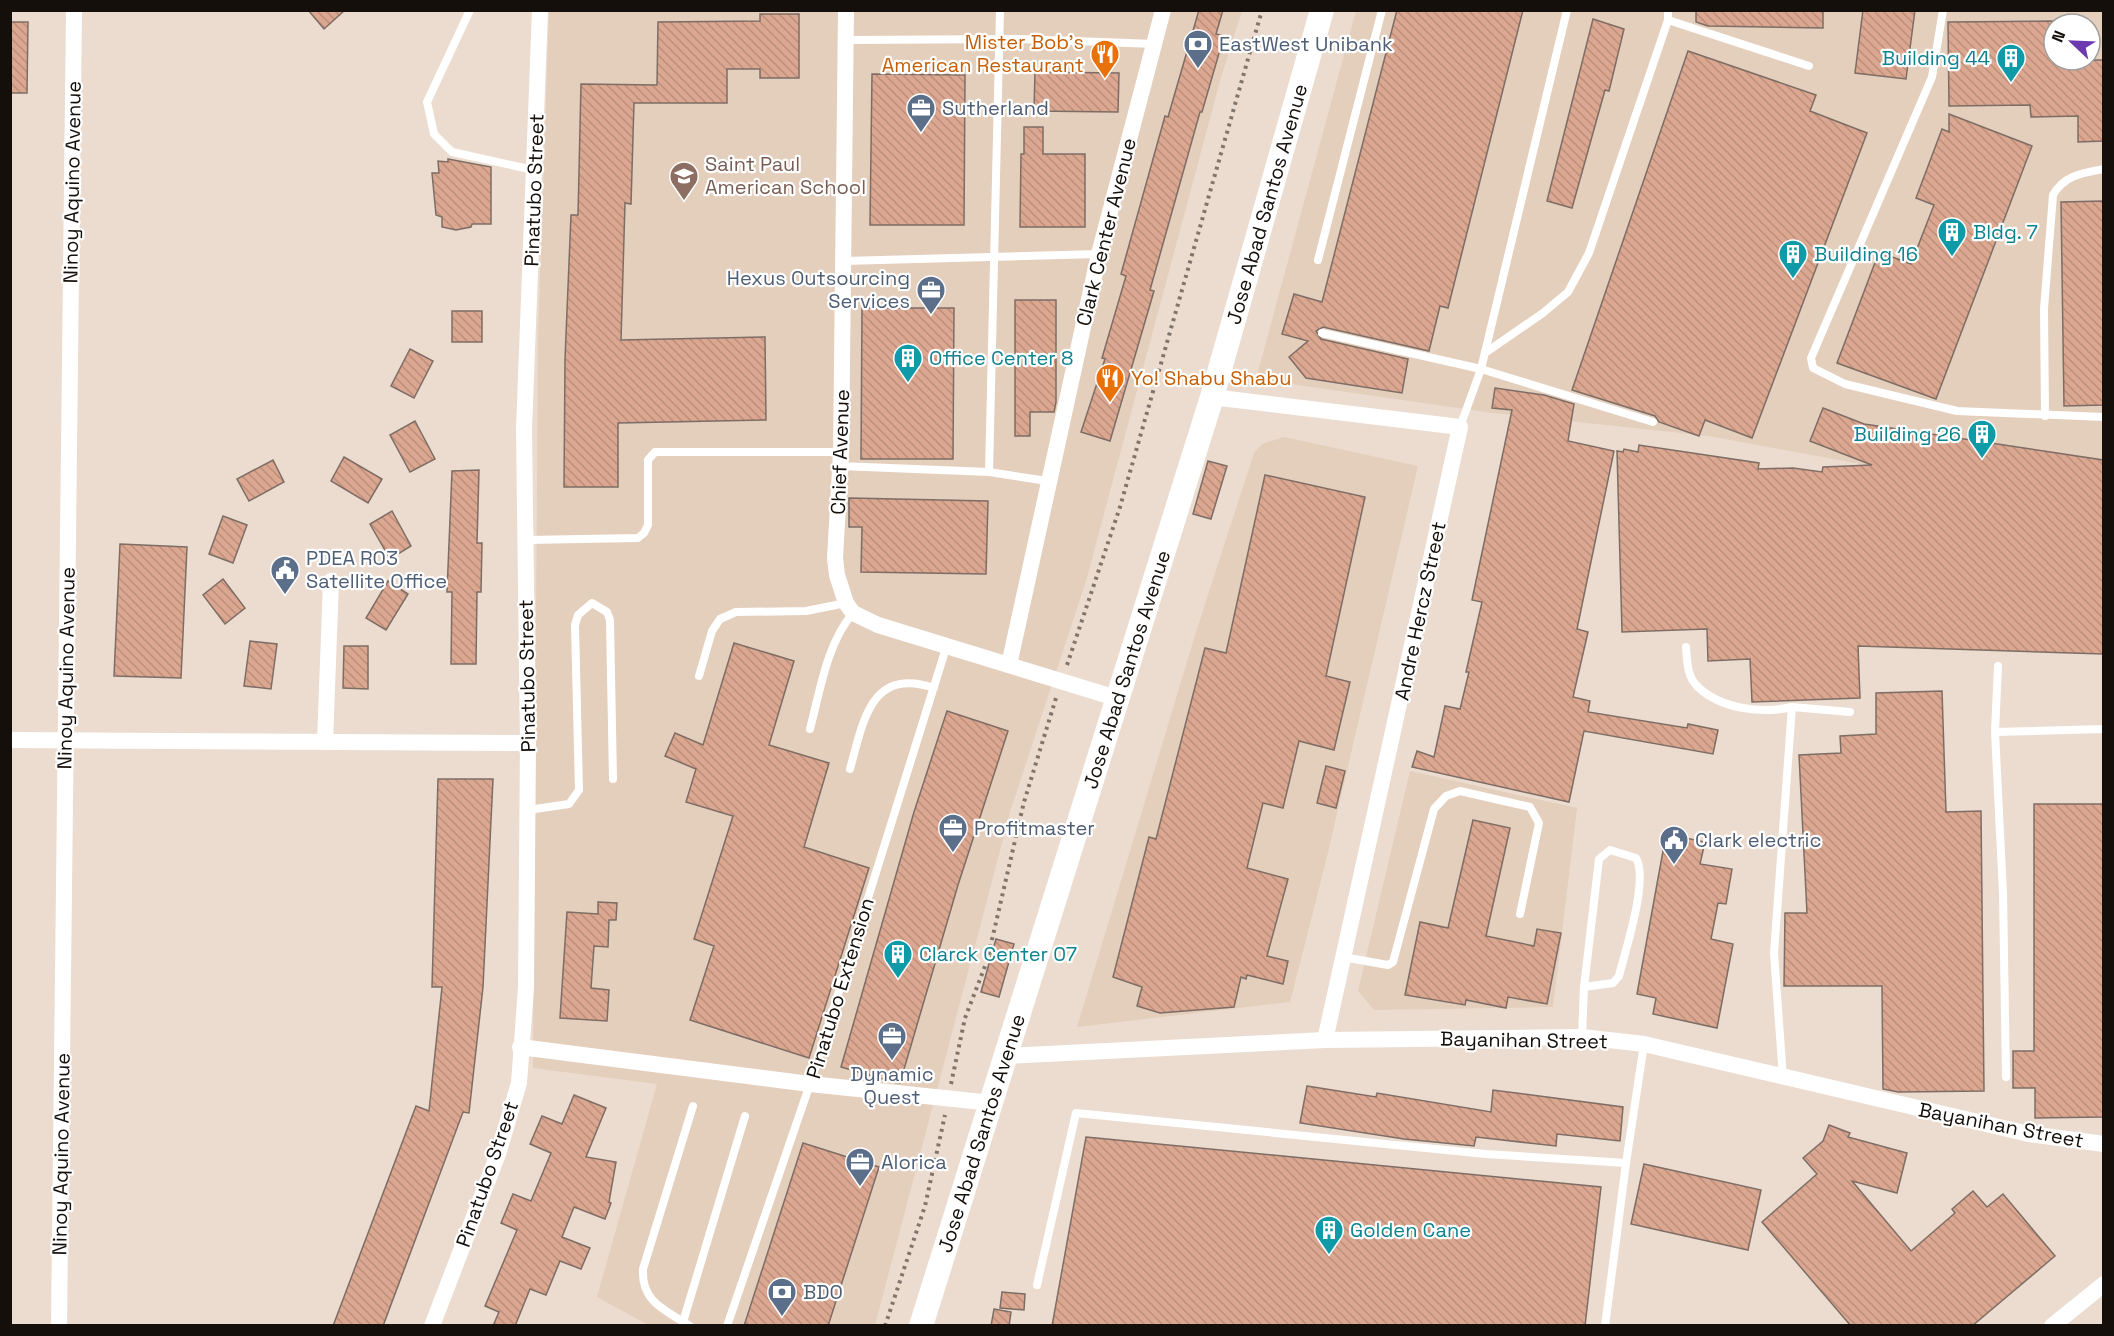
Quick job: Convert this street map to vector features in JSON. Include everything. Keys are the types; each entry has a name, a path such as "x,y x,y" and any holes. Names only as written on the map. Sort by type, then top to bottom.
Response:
{"main road":[{"name":"Jose Abad Santos Avenue","path":"921,1326 1212,396 1322,10"}],"street":[{"name":"Ninoy Aquino Avenue","path":"59,1326 74,10"},
{"name":"Pinatubo Street","path":"432,1326 498,1154 519,1083 526,988 528,810 524,429 540,10"},
{"name":"Chief Avenue","path":"846,10 841,459 835,558 837,576 849,608"},
{"name":"Clark Center Avenue","path":"1009,666 1047,481 1099,254 1163,10"},
{"path":"1212,396 1460,427"},
{"name":"Andre Hercz Street","path":"1325,1040 1460,427"},
{"path":"325,742 331,581"},
{"path":"849,608 878,625 946,648 1116,698"},
{"path":"10,740 528,743"},
{"name":"Bayanihan Street","path":"1006,1056 1325,1040 1582,1037 1644,1044 1783,1079 2029,1134 2103,1144"},
{"path":"520,1047 810,1084 992,1103"},
{"path":"2052,1326 2103,1284"}],"lane":[{"path":"470,10 427,102 434,134 452,152 535,170"},
{"path":"989,472 996,258 1000,10"},
{"path":"1318,260 1382,10"},
{"path":"1460,427 1481,369 1567,10"},
{"path":"1485,353 1543,313 1568,292 1584,263 1668,20 1668,10"},
{"path":"1943,10 1932,77 1811,358 1813,368 1845,384 1957,411 2103,417"},
{"path":"1668,20 1809,66"},
{"path":"846,40 999,39 1155,44"},
{"path":"2045,416 2044,309 2053,195 2059,184 2070,177 2103,169"},
{"path":"844,261 1099,254"},
{"path":"1322,333 1481,369 1653,422"},
{"path":"526,540 638,538 648,525 648,460 655,452 841,459 989,472 1047,481"},
{"path":"528,810 569,804 579,790 575,625 578,615 592,603 607,612 610,620 613,779"},
{"path":"699,676 712,631 720,619 736,612 849,608 834,648 810,729"},
{"path":"1686,647 1687,667 1697,686 1721,701 1748,709 1777,711 1792,707 1850,712"},
{"name":"Pinatubo Extension","path":"728,1326 810,1084 946,648"},
{"path":"1998,666 1995,732 2003,893 2006,1077"},
{"path":"850,769 865,717 877,695 884,689 904,683 917,682 934,688"},
{"path":"1783,1079 1774,953 1792,707"},
{"path":"1995,732 2103,729"},
{"path":"1343,957 1388,965 1393,962 1434,808 1446,796 1460,791 1530,807 1537,814 1539,823 1520,914"},
{"path":"1582,1037 1584,987 1599,859 1610,850 1636,858 1640,865 1637,899 1619,976 1613,983 1584,987"},
{"path":"1605,1326 1644,1044"},
{"path":"693,1106 643,1269 642,1284 654,1302 686,1324 745,1116"},
{"path":"1037,1285 1076,1113 1486,1154 1626,1163"}],"shaded area":[{"path":"549,11 1242,11 1220,81 1086,581 1011,809 875,1325 648,1325 597,1297 657,1084 533,1068 538,339"},
{"path":"1356,11 2103,11 2103,509 1709,436 1493,413 1256,379"},
{"path":"1284,437 1418,466 1325,865 1290,1002 1077,1027 1196,632 1254,453 1262,444"},
{"path":"1410,771 1577,808 1553,1007 1374,1010 1358,991"}],"building":[{"path":"308,10 345,10 324,29"},
{"path":"1199,10 1223,10 1216,34 1224,36 1202,112 1200,112 1150,290 1154,291 1110,441 1081,432 1105,359 1102,358 1126,276 1121,274 1165,116 1168,117"},
{"path":"1397,10 1523,10 1448,308 1440,306 1429,351 1323,327 1316,331 1321,339 1408,359 1402,393 1306,378 1289,357 1308,341 1282,334 1294,294 1322,302"},
{"path":"1696,10 1823,10 1823,28 1708,26 1696,22"},
{"path":"1863,10 1915,10 1906,79 1855,73"},
{"path":"760,14 799,14 799,78 760,78 760,69 727,69 727,103 634,103 631,204 625,203 621,340 765,337 766,420 618,423 618,487 564,487 565,359 571,215 578,215 581,84 657,85 658,22 760,21"},
{"path":"1593,19 1624,29 1609,91 1605,90 1572,208 1547,201"},
{"name":"Building 44","path":"2042,21 2042,72 2102,72 2103,60 2103,141 2078,142 2078,116 2031,117 2030,105 1949,106 1948,22"},
{"path":"10,22 28,22 27,93 10,93"},
{"path":"1688,51 1816,95 1810,111 1867,133 1752,438 1705,420 1699,436 1659,422 1655,416 1572,390"},
{"path":"1035,72 1119,73 1118,112 1034,111"},
{"path":"872,74 965,75 964,225 870,225"},
{"name":"Bldg. 7","path":"1949,114 2032,146 1936,399 1837,363 1879,252 1911,264 1934,205 1916,198 1942,129 1949,132"},
{"path":"1024,127 1043,127 1043,154 1085,154 1085,227 1020,227 1021,154 1024,154"},
{"path":"448,159 491,167 491,224 472,224 471,227 456,230 442,227 442,217 436,215 432,173 439,173 438,161 448,162"},
{"path":"2103,201 2103,405 2064,406 2061,202"},
{"path":"1015,300 1056,300 1056,402 1054,412 1030,412 1030,436 1015,436"},
{"name":"Office Center 8","path":"862,308 954,308 953,459 861,459"},
{"path":"452,311 482,311 482,342 452,342"},
{"path":"410,349 433,361 414,398 391,386"},
{"path":"1495,388 1544,395 1574,404 1568,441 1614,451 1577,629 1588,632 1573,697 1590,701 1588,712 1687,728 1688,724 1718,730 1713,754 1584,731 1569,802 1412,767 1417,751 1434,757 1445,706 1460,709 1469,672 1466,672 1482,602 1472,600 1512,410 1492,408"},
{"path":"1823,408 1864,424 2103,460 2103,654 1858,646 1860,698 1752,702 1750,659 1708,661 1707,629 1622,632 1617,451 1623,452 1624,449 1638,452 1639,445 1759,463 1758,469 1793,468 1822,472 1823,467 1872,465 1810,441"},
{"path":"415,421 435,459 410,472 390,435"},
{"path":"344,457 382,479 368,503 331,481"},
{"path":"273,460 284,482 249,501 237,479"},
{"path":"1208,461 1227,466 1211,519 1193,514"},
{"path":"479,470 477,543 482,543 481,592 477,592 476,664 451,664 452,592 447,592 452,471"},
{"path":"1265,475 1365,497 1326,676 1350,682 1334,750 1299,741 1283,808 1263,803 1247,868 1288,879 1267,956 1288,961 1283,984 1247,975 1246,979 1241,977 1234,1007 1160,1013 1137,1006 1142,987 1113,977 1149,837 1156,839 1205,648 1226,653"},
{"path":"849,498 988,501 986,574 861,572 862,527 849,527"},
{"path":"392,511 411,546 390,559 370,524"},
{"path":"223,516 247,525 233,563 209,554"},
{"path":"120,544 187,547 181,678 114,676"},
{"path":"223,579 245,608 225,624 203,595"},
{"path":"388,581 408,594 386,630 366,618"},
{"path":"250,641 277,644 271,689 244,686"},
{"path":"734,643 794,661 769,745 829,763 804,847 869,868 809,1058 690,1020 714,946 694,939 733,816 686,802 696,769 665,756 675,733 703,745"},
{"path":"344,646 368,646 368,689 343,688"},
{"path":"1942,691 1946,812 1981,811 1984,1091 1898,1092 1883,1089 1882,986 1784,986 1785,913 1807,913 1799,755 1841,753 1840,736 1876,734 1876,693"},
{"path":"947,711 1008,731 958,885 900,1083 841,1067 914,812"},
{"path":"1326,766 1345,771 1336,808 1317,803"},
{"path":"438,779 493,779 483,987 469,1113 463,1112 383,1326 333,1326 416,1106 429,1111 442,987 432,987"},
{"path":"2034,804 2103,804 2103,1117 2035,1118 2035,1088 2013,1088 2013,1051 2034,1051"},
{"path":"1473,820 1510,828 1486,936 1534,946 1537,929 1561,933 1547,1004 1508,997 1506,1008 1466,1000 1465,1005 1405,995 1420,922 1448,928"},
{"path":"1671,835 1705,842 1700,864 1732,869 1726,904 1718,903 1711,939 1733,944 1717,1028 1653,1014 1656,998 1637,994 1665,840 1670,841"},
{"path":"598,902 617,903 616,920 609,920 608,947 594,946 591,988 609,990 607,1021 560,1018 567,912 598,914"},
{"path":"996,939 1014,944 999,997 981,992"},
{"path":"1307,1086 1376,1097 1377,1093 1491,1112 1493,1090 1623,1107 1620,1141 1557,1134 1556,1146 1476,1137 1474,1146 1404,1139 1300,1123"},
{"path":"574,1095 606,1108 586,1157 616,1162 609,1202 611,1203 605,1219 574,1207 562,1237 590,1248 581,1269 560,1261 546,1295 530,1289 515,1326 493,1326 499,1312 485,1306 517,1230 501,1223 513,1194 531,1201 551,1153 530,1144 542,1116 562,1124"},
{"path":"1829,1125 1850,1133 1848,1137 1907,1153 1897,1193 1852,1181 1911,1251 1955,1213 1952,1209 1973,1191 1987,1207 2003,1194 2055,1256 1972,1326 1851,1326 1762,1222 1817,1174 1803,1158 1823,1141"},
{"name":"Golden Cane","path":"1086,1137 1601,1187 1585,1326 1052,1326"},
{"path":"803,1143 879,1167 828,1326 744,1326"},
{"path":"1644,1164 1761,1190 1748,1250 1631,1224"},
{"path":"1002,1292 1025,1294 1024,1310 1000,1308"},
{"path":"994,1309 1011,1312 1009,1326 991,1326"}],"place":[{"name":"EastWest Unibank","path":"1198,70"},
{"name":"Mister Bob's American Restaurant","path":"1105,80"},
{"name":"Building 44","path":"2011,84"},
{"name":"Sutherland","path":"921,134"},
{"name":"Saint Paul American School","path":"684,202"},
{"name":"Bldg. 7","path":"1952,258"},
{"name":"Building 16","path":"1793,280"},
{"name":"Hexus Outsourcing Services","path":"931,316"},
{"name":"Office Center 8","path":"908,384"},
{"name":"Yo! Shabu Shabu","path":"1110,404"},
{"name":"Building 26","path":"1982,460"},
{"name":"PDEA RO3 Satellite Office","path":"285,596"},
{"name":"Profitmaster","path":"953,854"},
{"name":"Clark electric","path":"1674,866"},
{"name":"Clarck Center 07","path":"898,980"},
{"name":"Dynamic Quest","path":"892,1062"},
{"name":"Alorica","path":"860,1188"},
{"name":"Golden Cane","path":"1329,1256"},
{"name":"BDO","path":"782,1318"}]}
